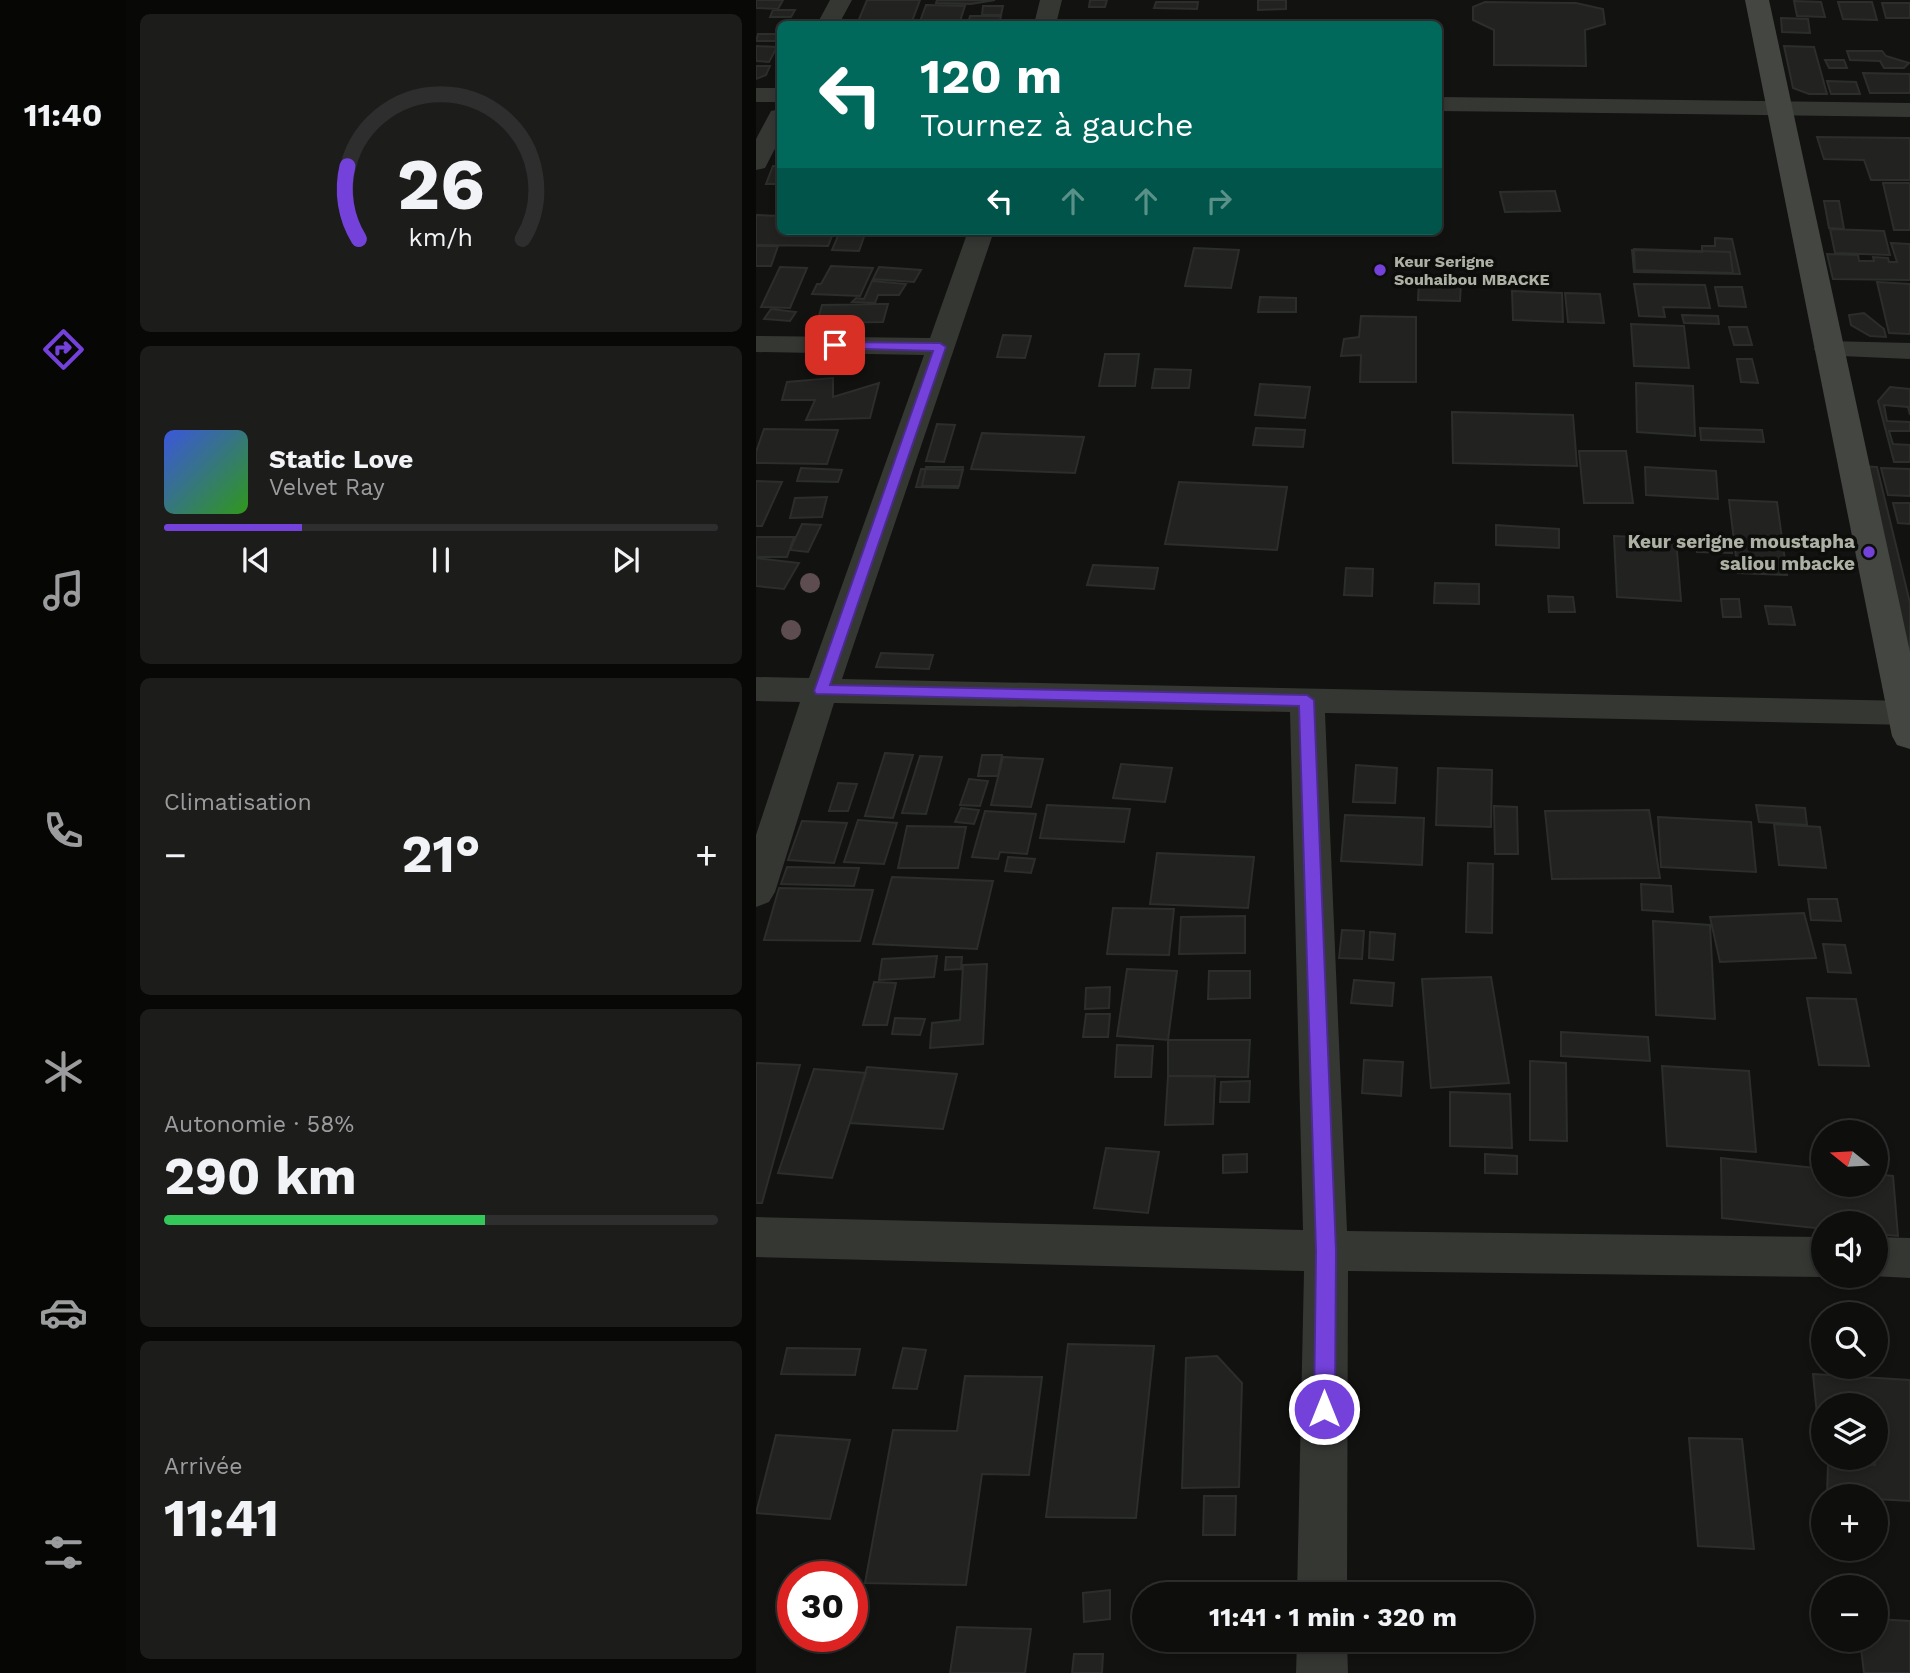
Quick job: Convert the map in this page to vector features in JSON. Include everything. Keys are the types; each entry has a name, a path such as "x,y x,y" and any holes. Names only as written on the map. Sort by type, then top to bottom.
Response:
{"street":[{"path":"830,21 841,0"},
{"path":"1046,21 1051,0"},
{"path":"756,689 1307,700 1908,721 1828,349 1758,0"},
{"path":"756,95 777,95"},
{"path":"1442,104 1910,110"},
{"path":"756,163 777,122"},
{"path":"756,892 821,691 980,235"},
{"path":"756,344 940,347"},
{"path":"1828,349 1910,351"},
{"path":"1307,700 1326,1251 1322,1582"},
{"path":"756,1237 1326,1251 1811,1257"},
{"path":"1888,1257 1910,1258"},
{"path":"1322,1652 1322,1673"}],"building":[{"path":"756,0 783,0 778,9 756,8"},
{"path":"867,0 920,0 912,21 858,21"},
{"path":"937,0 995,0 971,4 936,3"},
{"path":"1090,0 1107,0 1105,7 1089,7"},
{"path":"1258,0 1286,0 1286,9 1258,10"},
{"path":"1794,1 1821,2 1825,17 1797,16"},
{"path":"1156,2 1198,2 1197,9 1154,8"},
{"path":"1485,2 1576,3 1603,9 1605,24 1585,30 1586,66 1494,65 1494,30 1473,20 1473,7"},
{"path":"1838,2 1872,2 1877,20 1843,19"},
{"path":"1882,3 1910,3 1910,18 1886,18"},
{"path":"926,5 965,6 960,21 920,21"},
{"path":"983,6 1003,6 1001,15 982,15"},
{"path":"773,10 795,10 791,17 770,17"},
{"path":"970,16 1001,16 1000,21 969,21"},
{"path":"1781,18 1808,19 1810,33 1782,32"},
{"path":"758,34 777,34 777,41 756,41"},
{"path":"756,46 777,47 769,62 756,61"},
{"path":"1784,46 1814,47 1827,94 1809,94 1793,88"},
{"path":"1847,51 1882,51 1886,56 1909,63 1904,68 1884,68 1880,61 1850,60"},
{"path":"1825,60 1844,60 1847,68 1829,68"},
{"path":"756,66 770,66 766,75 756,79"},
{"path":"1863,73 1910,74 1910,93 1870,93"},
{"path":"1827,81 1856,82 1860,94 1831,94"},
{"path":"1817,137 1910,138 1910,180 1871,180 1864,160 1824,159"},
{"path":"773,166 777,166 777,184 766,184"},
{"path":"1883,183 1910,183 1910,230 1894,230"},
{"path":"1555,191 1560,211 1505,212 1500,192"},
{"path":"1824,201 1839,201 1844,229 1829,228"},
{"path":"756,215 777,216 777,235 832,235 828,246 756,245"},
{"path":"1830,229 1884,231 1890,255 1835,253"},
{"path":"838,235 865,235 859,251 832,250"},
{"path":"1715,238 1732,239 1740,274 1634,272 1632,250 1702,252 1702,246 1715,246"},
{"path":"1891,243 1910,244 1910,280 1833,279 1827,254 1858,255 1859,261 1874,261 1873,257 1897,262"},
{"path":"756,246 778,246 771,266 756,266"},
{"path":"1194,248 1239,250 1231,288 1185,286"},
{"path":"1634,249 1730,252 1733,273 1635,270"},
{"path":"831,266 873,268 860,296 812,294"},
{"path":"780,267 807,268 790,308 761,307"},
{"path":"879,267 921,270 914,282 873,279"},
{"path":"872,281 906,284 899,295 878,295 875,303 852,302 856,298 864,299"},
{"path":"1419,281 1461,282 1460,301 1418,300"},
{"path":"1877,282 1910,284 1910,334 1889,333"},
{"path":"1634,284 1705,285 1710,308 1663,307 1665,317 1639,316"},
{"path":"1715,287 1742,287 1746,307 1719,306"},
{"path":"1512,291 1562,293 1563,322 1513,320"},
{"path":"1565,293 1600,294 1604,323 1568,322"},
{"path":"1260,297 1296,298 1296,312 1258,312"},
{"path":"888,304 883,322 817,323 822,305"},
{"path":"771,309 796,312 790,321 764,319"},
{"path":"1864,313 1884,329 1886,337 1870,336 1851,325 1849,315"},
{"path":"1682,315 1718,316 1719,324 1684,323"},
{"path":"1361,316 1416,317 1416,382 1360,382 1361,355 1341,356 1344,339 1359,337"},
{"path":"1631,324 1684,326 1689,368 1634,366"},
{"path":"1729,327 1747,327 1752,345 1734,345"},
{"path":"1003,335 1031,336 1025,358 997,357"},
{"path":"1105,354 1139,354 1135,386 1099,386"},
{"path":"1737,359 1752,359 1758,383 1741,382"},
{"path":"1155,369 1191,370 1189,388 1152,388"},
{"path":"833,378 833,397 879,383 870,418 806,420 815,400 782,400 787,382"},
{"path":"1636,383 1693,386 1695,436 1637,432"},
{"path":"1260,384 1310,387 1305,418 1255,415"},
{"path":"1890,387 1910,389 1910,415 1908,407 1884,405 1887,421 1910,422 1910,431 1889,431 1893,444 1910,445 1910,462 1894,462 1878,401"},
{"path":"1452,412 1573,415 1577,466 1453,463"},
{"path":"937,424 955,425 944,462 926,461"},
{"path":"1256,428 1305,430 1303,447 1253,445"},
{"path":"1700,428 1762,430 1764,442 1701,440"},
{"path":"764,429 838,430 827,464 756,463 756,452"},
{"path":"982,433 1084,437 1075,473 971,469"},
{"path":"1579,451 1626,451 1633,503 1584,503"},
{"path":"1855,466 1877,467 1910,603 1910,670"},
{"path":"926,467 963,467 959,486 922,486"},
{"path":"1645,467 1716,471 1718,499 1646,495"},
{"path":"801,468 842,470 838,482 797,481"},
{"path":"1881,468 1910,469 1910,496 1888,495"},
{"path":"921,469 963,470 958,488 916,487"},
{"path":"756,481 782,482 762,526 756,526"},
{"path":"1179,482 1287,487 1277,550 1165,544"},
{"path":"827,497 822,517 790,518 795,498"},
{"path":"1729,500 1777,502 1787,575 1738,573"},
{"path":"1893,503 1910,503 1910,524 1898,523"},
{"path":"802,524 821,525 808,552 790,550"},
{"path":"1496,525 1559,529 1559,548 1496,545"},
{"path":"1614,536 1676,539 1681,601 1617,597"},
{"path":"756,537 794,537 787,557 756,557"},
{"path":"1695,538 1730,538 1732,553 1697,552"},
{"path":"756,558 799,563 784,589 756,586"},
{"path":"1093,565 1158,568 1154,589 1087,585"},
{"path":"1346,568 1373,569 1372,596 1344,595"},
{"path":"1435,583 1479,584 1479,604 1434,603"},
{"path":"1548,596 1573,597 1575,612 1549,612"},
{"path":"1721,599 1739,599 1741,617 1723,617"},
{"path":"1765,606 1791,607 1795,625 1769,624"},
{"path":"881,653 933,655 929,669 876,667"},
{"path":"885,753 913,755 893,818 865,816"},
{"path":"982,755 1002,755 998,776 978,776"},
{"path":"920,756 942,757 926,814 902,813"},
{"path":"1003,757 1043,759 1031,807 991,805"},
{"path":"1121,764 1172,768 1165,802 1113,798"},
{"path":"1356,765 1397,768 1395,803 1353,802"},
{"path":"1438,768 1492,770 1491,827 1436,825"},
{"path":"969,779 988,781 980,806 960,805"},
{"path":"838,783 857,784 848,811 829,811"},
{"path":"1047,805 1130,809 1124,842 1040,838"},
{"path":"1756,805 1805,808 1807,825 1759,822"},
{"path":"1494,806 1517,807 1518,854 1495,854"},
{"path":"961,808 979,810 974,824 955,822"},
{"path":"1649,810 1660,878 1552,879 1545,811"},
{"path":"985,811 1036,814 1027,854 1000,852 998,859 972,857"},
{"path":"1345,815 1424,818 1422,865 1341,861"},
{"path":"1658,817 1751,822 1756,872 1661,867"},
{"path":"858,820 897,823 884,864 844,862"},
{"path":"802,821 847,823 834,863 788,860"},
{"path":"1774,824 1820,827 1826,868 1779,865"},
{"path":"907,826 966,827 958,868 898,868"},
{"path":"1157,853 1254,857 1248,908 1150,904"},
{"path":"1008,857 1035,859 1031,873 1005,871"},
{"path":"1468,863 1493,864 1492,933 1466,932"},
{"path":"787,867 859,868 854,886 781,884"},
{"path":"892,877 993,881 977,949 873,944"},
{"path":"1641,884 1671,886 1673,912 1642,910"},
{"path":"779,888 873,890 860,941 764,940"},
{"path":"1808,899 1837,899 1841,921 1811,920"},
{"path":"1113,908 1174,909 1169,955 1107,954"},
{"path":"1804,913 1816,958 1720,962 1710,917"},
{"path":"1245,916 1245,953 1179,954 1181,917"},
{"path":"1653,921 1710,925 1715,1019 1656,1015"},
{"path":"1342,930 1364,931 1362,959 1339,958"},
{"path":"1370,932 1395,934 1393,960 1369,958"},
{"path":"1823,944 1845,945 1851,973 1828,972"},
{"path":"937,956 934,977 879,980 882,959"},
{"path":"946,957 962,957 961,969 945,970"},
{"path":"987,964 983,1044 930,1048 932,1023 960,1020 963,965"},
{"path":"1127,969 1177,971 1168,1040 1117,1036"},
{"path":"1209,971 1250,971 1250,998 1208,999"},
{"path":"1491,977 1509,1083 1431,1088 1422,979"},
{"path":"1354,980 1394,983 1392,1006 1351,1003"},
{"path":"874,982 896,983 887,1025 863,1025"},
{"path":"1110,987 1109,1008 1085,1009 1086,988"},
{"path":"1807,998 1856,999 1869,1066 1819,1065"},
{"path":"1086,1014 1110,1014 1108,1037 1083,1037"},
{"path":"895,1018 925,1019 920,1035 892,1034"},
{"path":"1561,1032 1648,1037 1650,1061 1561,1056"},
{"path":"1168,1040 1250,1040 1248,1077 1168,1076"},
{"path":"1117,1045 1153,1046 1151,1077 1115,1077"},
{"path":"1364,1060 1403,1062 1401,1096 1362,1093"},
{"path":"1530,1061 1566,1063 1567,1141 1530,1140"},
{"path":"756,1063 800,1065 762,1203 756,1203"},
{"path":"1662,1066 1749,1071 1756,1152 1667,1146"},
{"path":"867,1067 957,1074 943,1129 850,1123"},
{"path":"814,1069 866,1073 832,1178 778,1173"},
{"path":"1168,1076 1215,1076 1213,1124 1165,1125"},
{"path":"1250,1081 1249,1102 1220,1102 1221,1082"},
{"path":"1450,1092 1510,1094 1512,1148 1450,1146"},
{"path":"1106,1148 1159,1152 1148,1213 1094,1208"},
{"path":"1247,1154 1247,1172 1223,1173 1223,1155"},
{"path":"1485,1154 1517,1156 1517,1174 1485,1173"},
{"path":"1721,1158 1811,1168 1811,1197 1888,1197 1888,1175 1893,1176 1898,1236 1888,1235 1888,1211 1811,1211 1811,1228 1722,1218"},
{"path":"1068,1344 1154,1346 1136,1518 1046,1517"},
{"path":"787,1348 860,1349 855,1375 781,1374"},
{"path":"903,1348 926,1350 917,1389 893,1388"},
{"path":"1217,1356 1242,1383 1239,1487 1182,1488 1186,1358"},
{"path":"965,1376 1042,1377 1029,1475 982,1474 966,1585 868,1583 868,1567 893,1430 957,1431"},
{"path":"1813,1379 1910,1380 1910,1501 1888,1500 1888,1484 1827,1484 1828,1470 1888,1470 1888,1393 1815,1393"},
{"path":"776,1435 850,1440 830,1519 756,1513"},
{"path":"1689,1438 1742,1439 1754,1549 1698,1546"},
{"path":"1204,1496 1236,1496 1235,1535 1203,1535"},
{"path":"1110,1590 1110,1619 1084,1622 1083,1593"},
{"path":"1888,1620 1910,1621 1910,1673 1864,1673 1861,1652 1888,1652"},
{"path":"957,1627 1031,1629 1025,1673 950,1673"},
{"path":"1074,1654 1103,1654 1102,1673 1072,1673"}],"place":[{"name":"Keur Serigne Souhaibou MBACKE","path":"1380,270"},
{"name":"Keur serigne moustapha saliou mbacke","path":"1869,552"}],"route":[{"path":"835,345 940,347 821,691 1307,700 1326,1251 1324,1409"}]}
